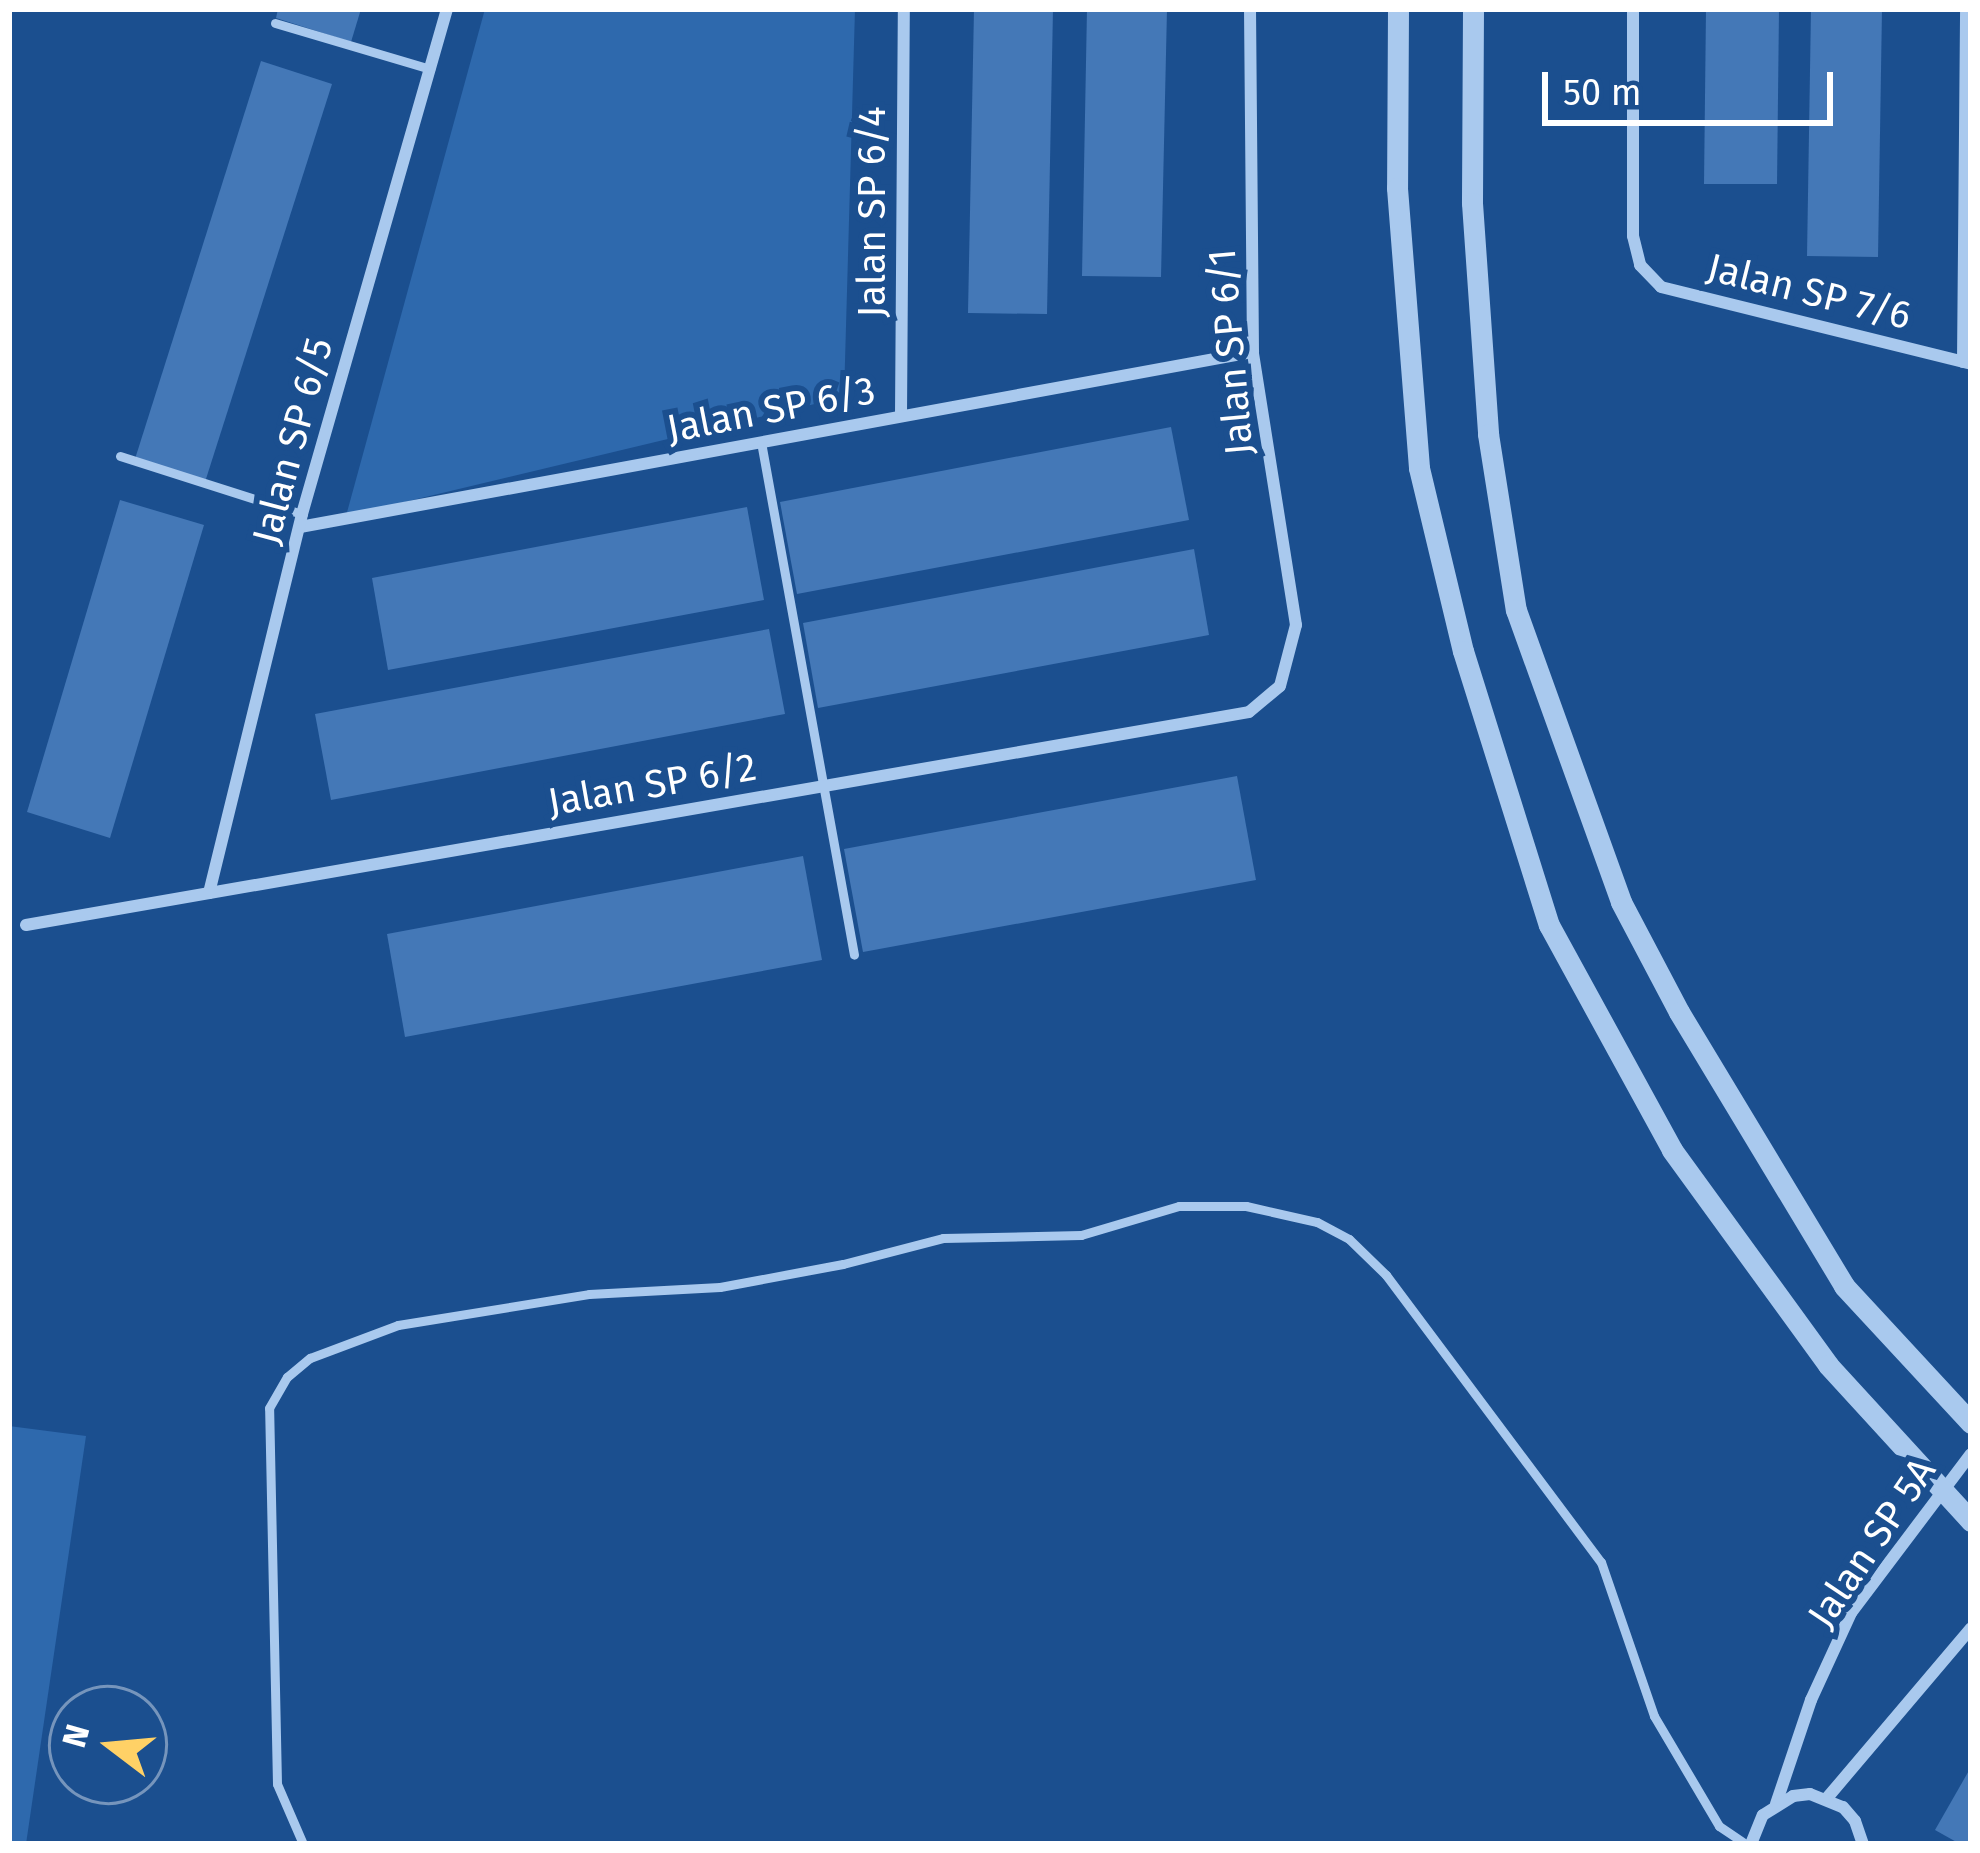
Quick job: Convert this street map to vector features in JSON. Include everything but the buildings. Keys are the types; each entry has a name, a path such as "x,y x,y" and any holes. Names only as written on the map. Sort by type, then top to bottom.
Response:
{"street":[{"name":"Jalan SP 6/5","path":"208,893 301,520 448,9"},
{"name":"Jalan SP 6/4","path":"901,416 904,9"},
{"name":"Jalan SP 6/1","path":"1250,9 1253,352 1296,625 1280,686"},
{"path":"1398,9 1396,188 1419,468 1463,651 1549,926 1672,1150 1828,1365 1971,1521"},
{"path":"1473,9 1472,203 1480,319 1489,434 1516,610 1621,902 1679,1012 1844,1286 1971,1423"},
{"name":"Jalan SP 7/6","path":"1633,9 1633,236 1640,265 1661,287 1967,363"},
{"path":"1966,9 1967,363"},
{"name":"Jalan SP 6/3","path":"301,520 1253,352"},
{"name":"Jalan SP 6/2","path":"26,925 1249,712 1280,686"},
{"name":"Jalan SP 5A","path":"1748,1844 1763,1815 1777,1804 1811,1700 1851,1613 1971,1454"},
{"path":"1827,1798 1971,1628"},
{"path":"1777,1804 1792,1796 1827,1798 1856,1821 1863,1844"}],"lane":[{"path":"275,23 430,69"},
{"path":"761,442 854,955"},
{"path":"120,456 301,520"},
{"path":"303,1844 278,1784 269,1408 287,1377 310,1358 398,1325 589,1294 721,1287 844,1264 943,1238 1081,1235 1179,1206 1224,1206 1279,1210 1317,1222 1349,1239 1386,1275 1601,1562 1654,1716 1719,1826 1748,1844"}],"shaded area":[{"path":"485,9 855,9 844,397 346,516"},
{"path":"9,1426 86,1436 26,1844 9,1844"}]}
